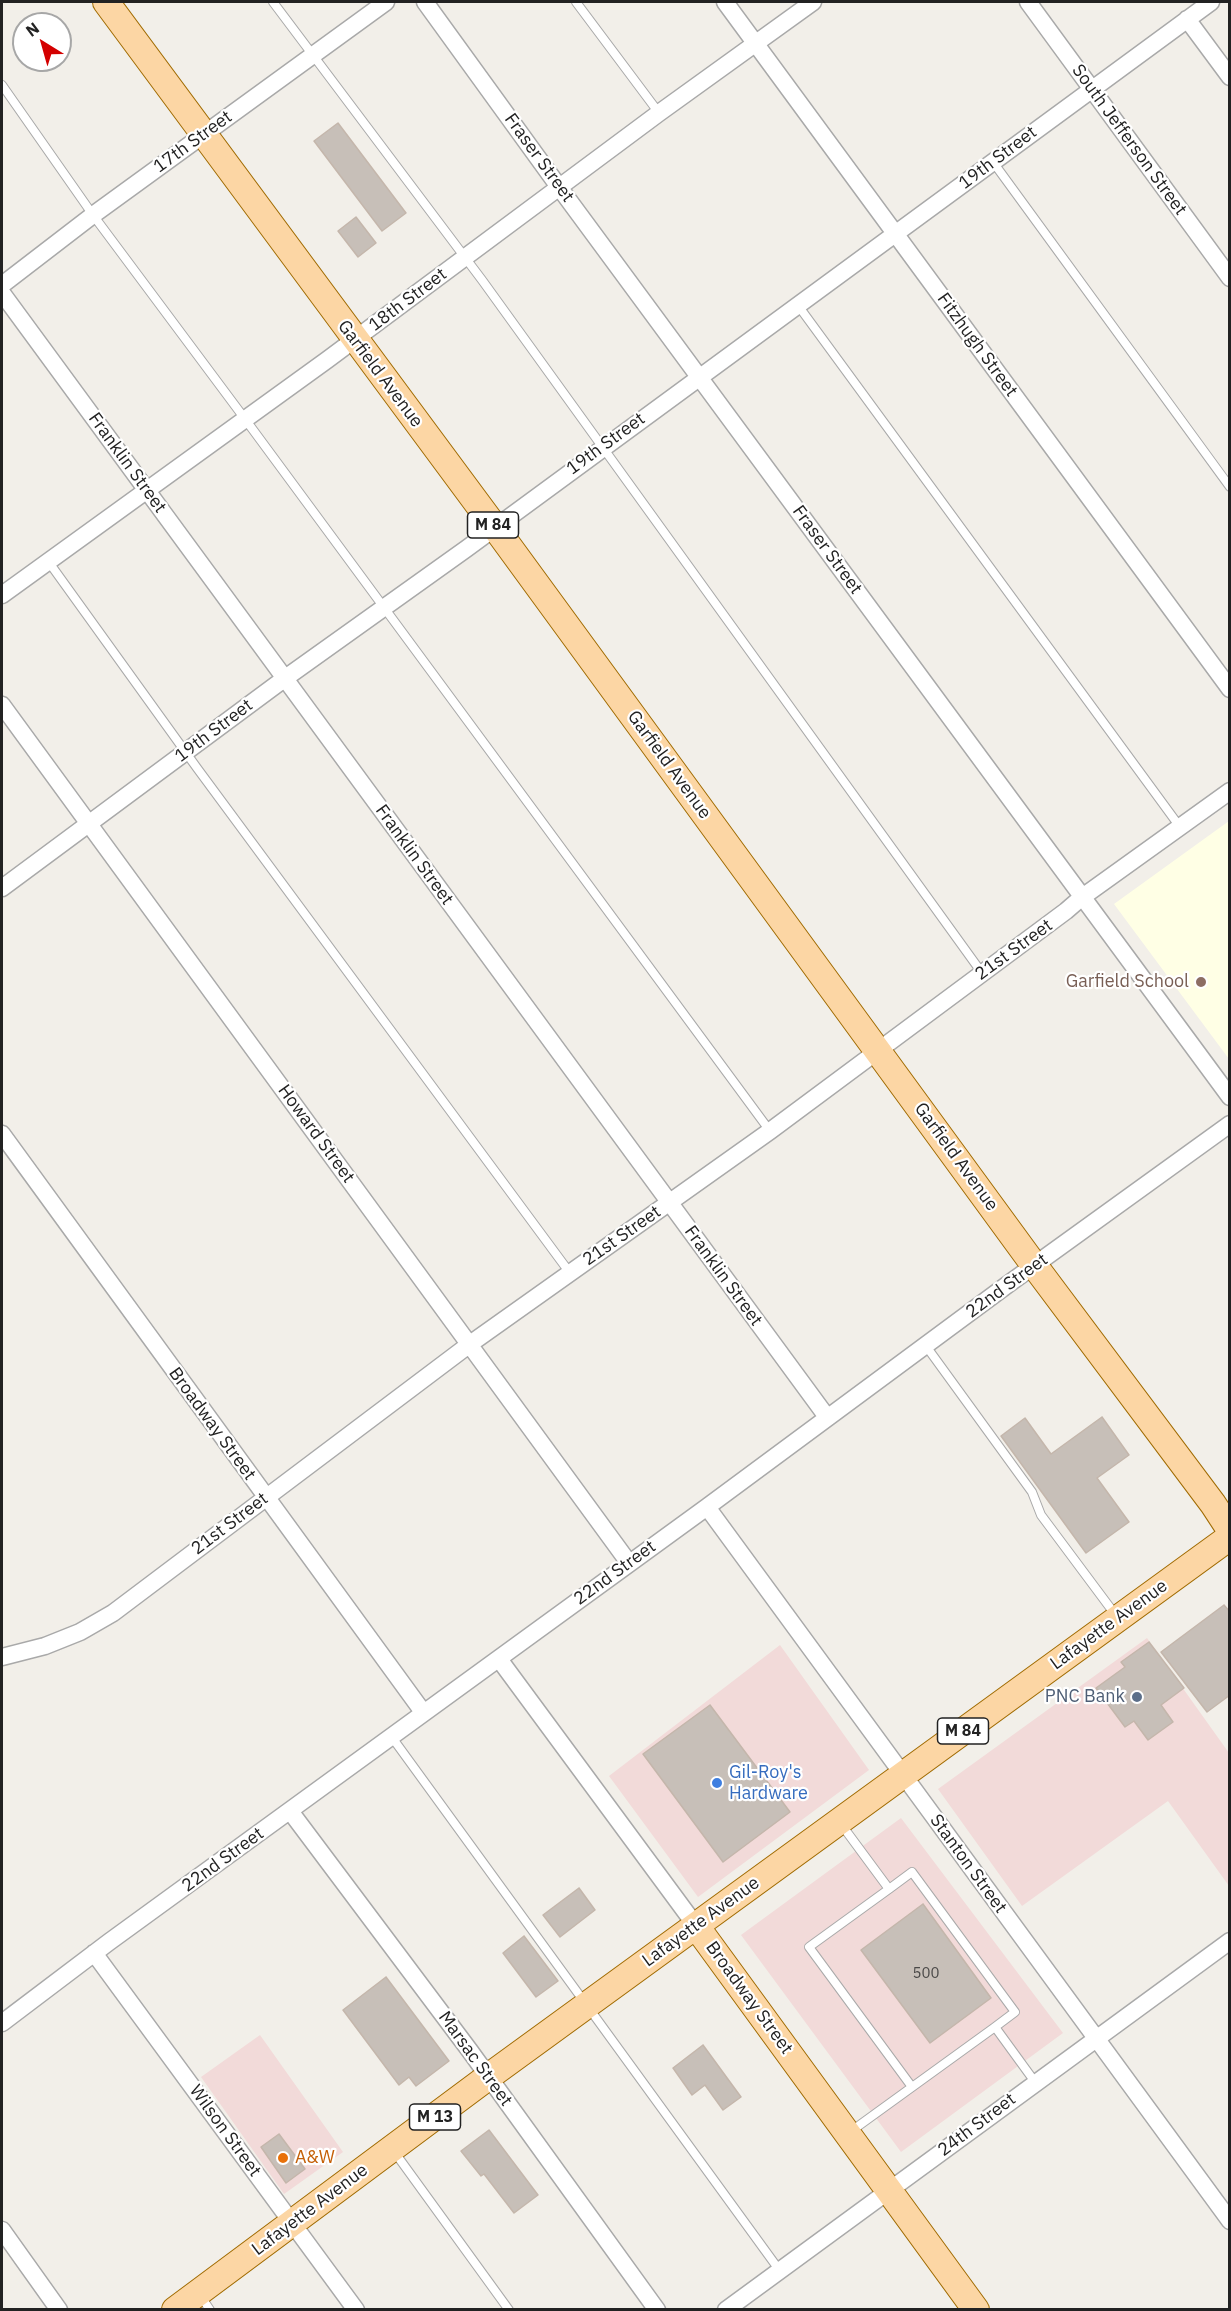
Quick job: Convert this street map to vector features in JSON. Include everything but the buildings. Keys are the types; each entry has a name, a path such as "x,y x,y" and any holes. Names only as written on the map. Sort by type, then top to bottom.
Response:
{"main road":[{"name":"Garfield Avenue","path":"106,2 354,340 494,526 1230,1530"},
{"name":"Lafayette Avenue","path":"175,2310 204,2301 293,2222 902,1774 1230,1537"},
{"name":"Broadway Street","path":"696,1926 976,2310"}],"street":[{"name":"17th Street","path":"2,285 93,215 386,2"},
{"name":"Fraser Street","path":"425,2 1081,898 1230,1097"},
{"name":"Fitzhugh Street","path":"724,2 1230,688"},
{"name":"18th Street","path":"2,595 354,340 659,113 813,2"},
{"name":"South Jefferson Street","path":"1028,2 1230,278"},
{"name":"19th Street","path":"2,888 284,679 1211,2"},
{"path":"1187,19 1230,77"},
{"name":"Franklin Street","path":"2,293 827,1418"},
{"name":"Howard Street","path":"2,705 629,1563"},
{"name":"21st Street","path":"2,1657 45,1646 80,1632 113,1613 470,1344 770,1131 1081,898 1230,791"},
{"name":"22nd Street","path":"2,2023 423,1712 707,1508 1034,1265 1230,1124"},
{"name":"Broadway Street","path":"2,1134 423,1712"},
{"name":"Stanton Street","path":"707,1508 1230,2221"},
{"name":"Broadway Street","path":"499,1659 696,1926"},
{"name":"Marsac Street","path":"290,1811 488,2077 657,2310"},
{"name":"24th Street","path":"726,2310 1230,1941"},
{"name":"Wilson Street","path":"94,1953 356,2310"},
{"path":"2,2230 59,2310"}],"lane":[{"path":"273,2 603,446 982,973"},
{"path":"576,2 659,113"},
{"path":"2,86 93,215 770,1131"},
{"path":"993,162 1230,487"},
{"path":"797,304 1180,827"},
{"path":"48,561 570,1273"},
{"path":"926,1346 1032,1492 1041,1515 1119,1619"},
{"path":"391,1736 780,2271"},
{"path":"839,1822 889,1889"},
{"path":"848,2134 1016,2012 912,1872 809,1947 912,2087"},
{"path":"995,2027 1035,2082"},
{"path":"393,2148 509,2310"}],"shaded area":[{"name":"Garfield School","path":"1229,821 1229,1059 1114,904"},
{"path":"1147,1638 1229,1753 1229,1886 1168,1801 1022,1906 938,1789"},
{"path":"780,1645 869,1770 698,1897 609,1776"},
{"path":"901,1818 1063,2033 901,2152 741,1935"},
{"path":"260,2035 343,2152 284,2194 201,2077"}],"place":[{"name":"Garfield School","path":"1201,982"},
{"name":"PNC Bank","path":"1137,1697"},
{"name":"Gil-Roy's Hardware","path":"717,1783"},
{"name":"A&W","path":"283,2158"}]}
